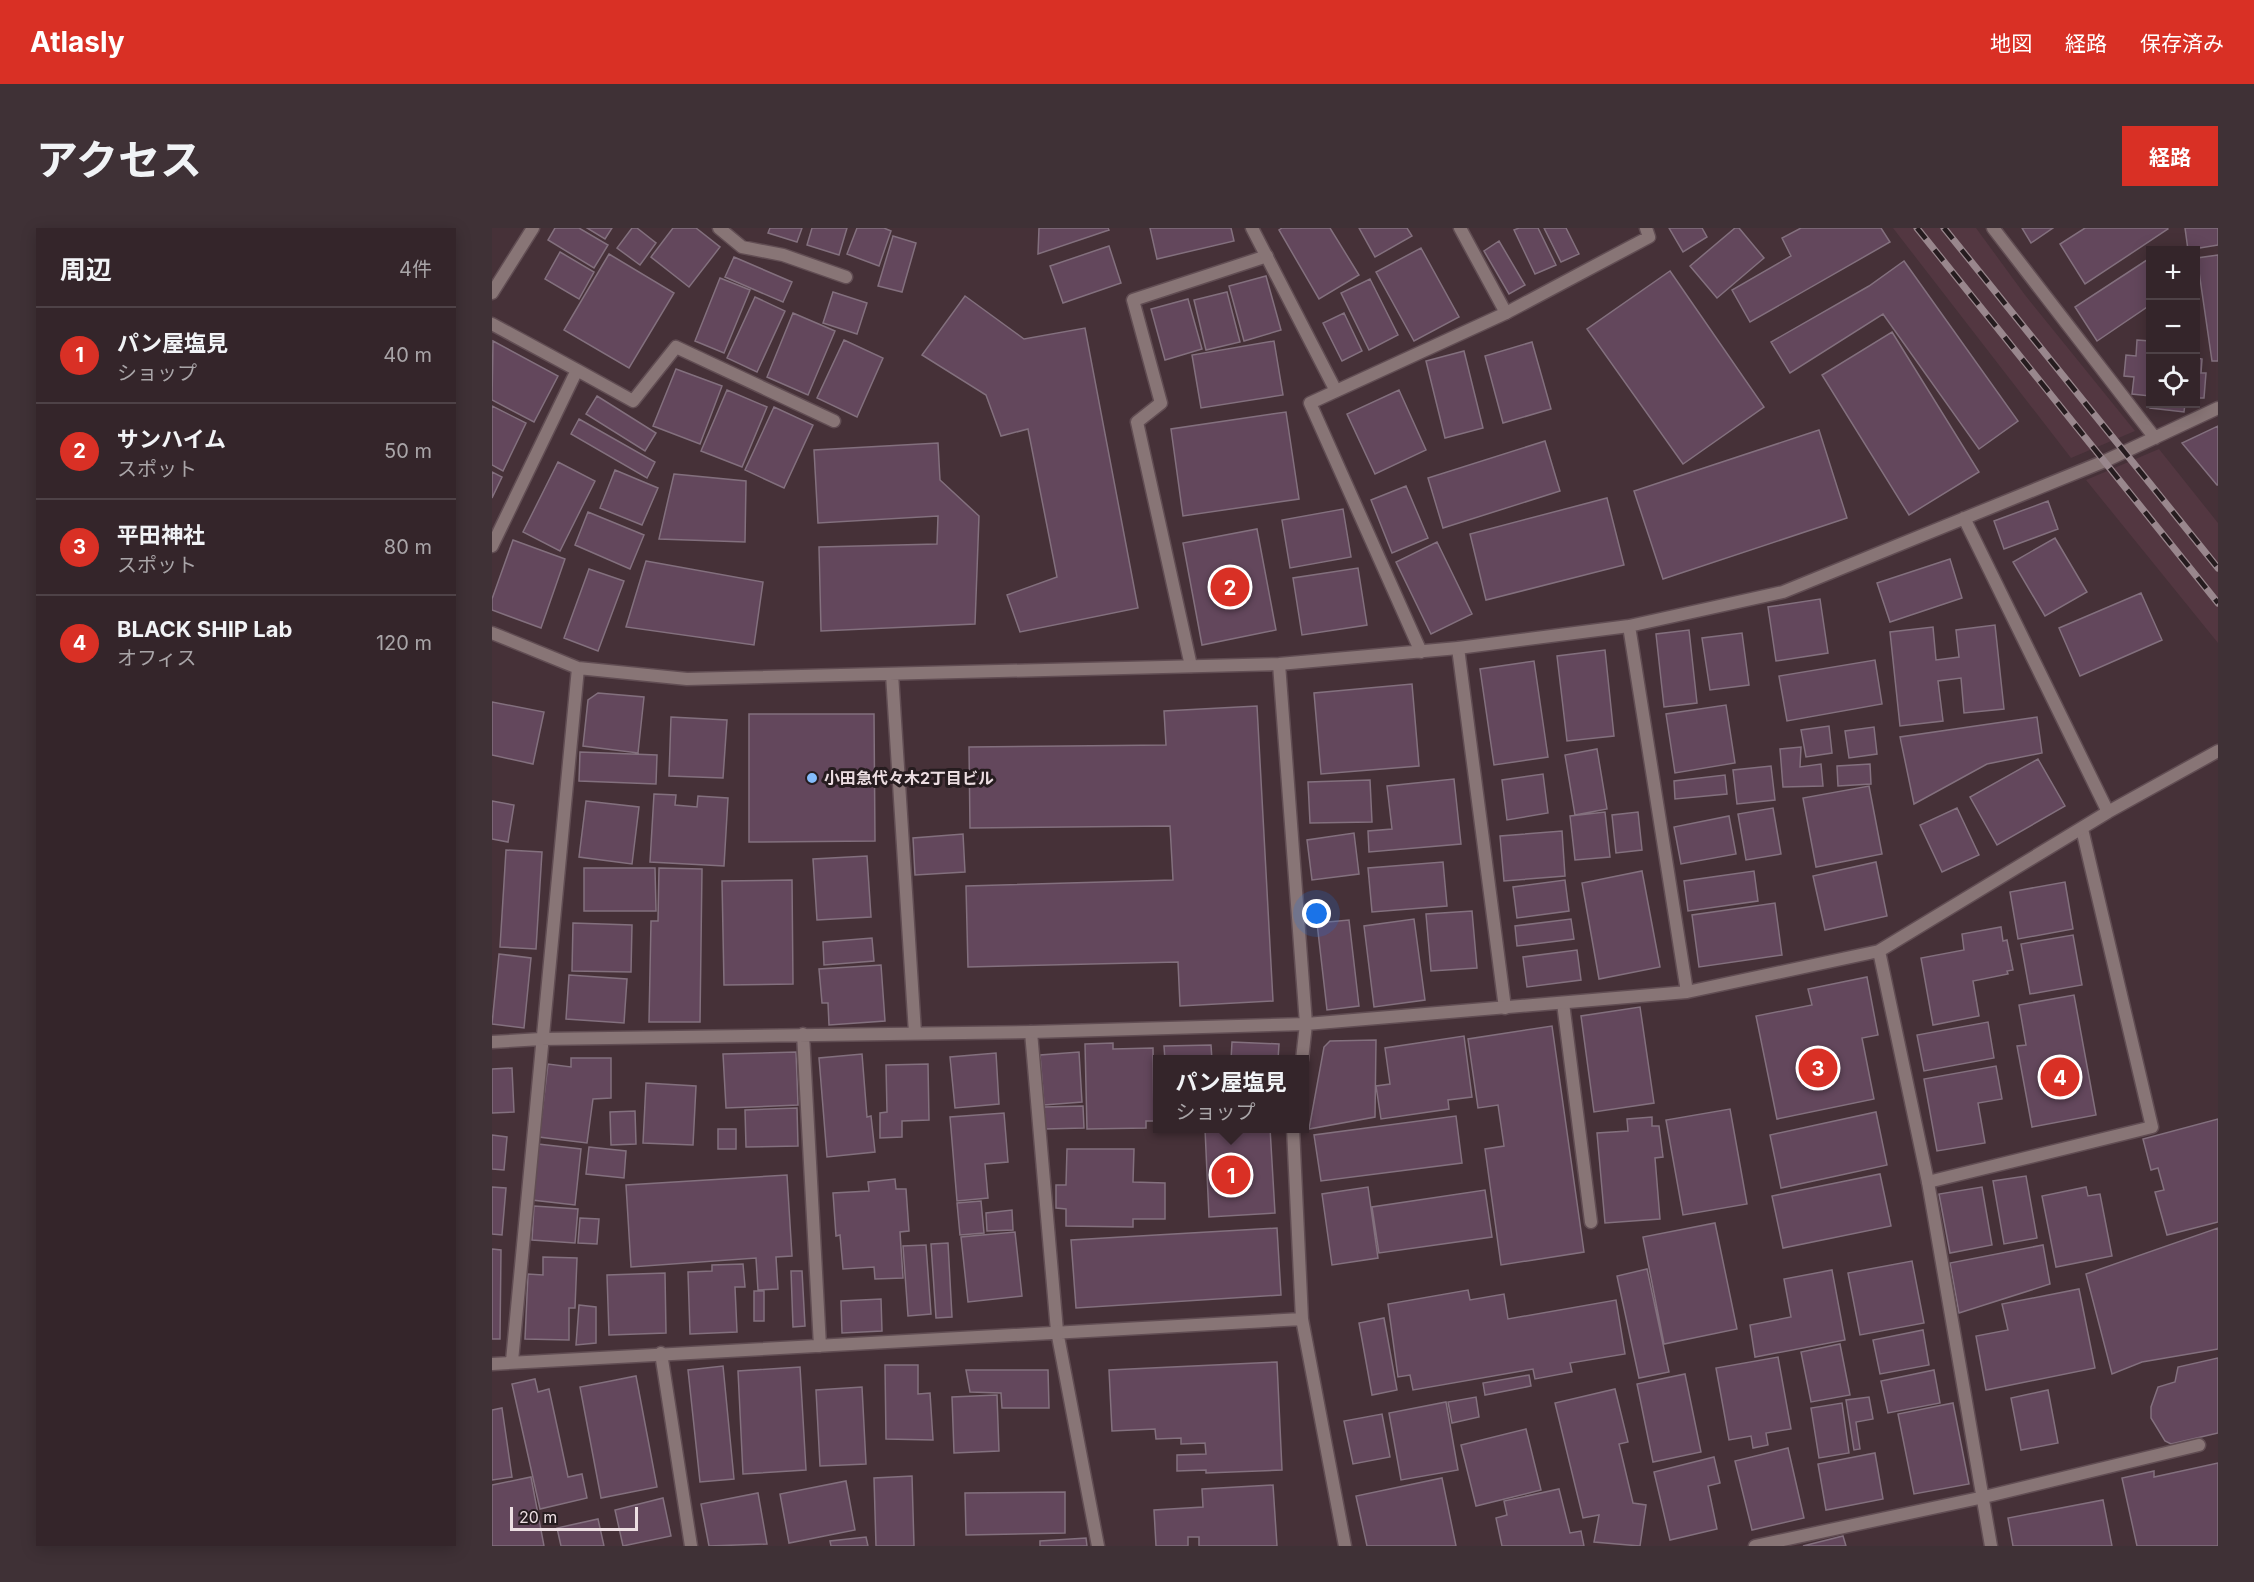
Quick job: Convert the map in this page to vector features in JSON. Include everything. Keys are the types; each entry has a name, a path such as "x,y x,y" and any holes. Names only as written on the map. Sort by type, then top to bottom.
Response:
{"street":[{"path":"492,293 533,228"},
{"path":"719,228 742,247 783,255 846,277"},
{"path":"1252,228 1336,391"},
{"path":"1460,228 1506,313"},
{"path":"1421,652 1310,403 1506,313 1649,237 1646,228"},
{"path":"1993,228 2155,438"},
{"path":"1191,666 1137,422 1161,403 1133,300 1267,256"},
{"path":"492,324 633,401 676,347 834,421"},
{"path":"492,546 577,370"},
{"path":"492,633 578,669 687,679 1279,664 1458,648 1629,626 1783,592 2155,438 2218,408"},
{"path":"1964,518 2108,812"},
{"path":"1629,626 1687,992"},
{"path":"1458,648 1505,1008"},
{"path":"1279,664 1306,1024 1302,1055"},
{"path":"513,1360 541,1039 578,669"},
{"path":"892,674 915,1033"},
{"path":"492,1042 803,1034 1031,1032 1306,1024 1687,992 1879,951 2108,812 2218,751"},
{"path":"1928,1182 2152,1127 2082,829"},
{"path":"1879,951 1928,1182 1991,1546"},
{"path":"1563,1003 1591,1222"},
{"path":"1031,1032 1058,1331 1098,1546"},
{"path":"803,1034 820,1346"},
{"path":"1293,1133 1302,1319 1345,1546"},
{"path":"492,1364 513,1360 820,1346 1302,1319"},
{"path":"661,1353 691,1546"},
{"path":"1755,1546 1984,1497 2199,1445"}],"shaded area":[{"path":"1893,228 1976,228 2025,295 2135,431 2071,458"},
{"path":"2159,449 2218,523 2218,643 2086,480"}],"building":[{"path":"555,228 579,228 608,245 594,268 548,240"},
{"path":"587,228 612,228 605,239"},
{"path":"632,228 637,228 656,243 640,265 617,248"},
{"path":"673,228 696,228 720,247 689,287 651,257"},
{"path":"770,228 802,228 797,242 768,233"},
{"path":"812,228 847,228 839,255 807,245"},
{"path":"857,228 884,228 891,231 879,266 847,254"},
{"path":"1039,228 1108,228 1109,230 1038,254"},
{"path":"1150,228 1231,228 1234,241 1157,259"},
{"path":"1282,228 1330,228 1359,275 1319,299 1279,230"},
{"path":"1359,228 1407,228 1412,236 1375,257"},
{"path":"1538,228 1556,265 1535,274 1514,230"},
{"path":"1544,228 1566,228 1579,254 1561,262"},
{"path":"1669,228 1702,228 1707,237 1683,252"},
{"path":"1735,228 1739,228 1764,258 1717,298 1690,266"},
{"path":"1801,228 1881,228 1890,242 1750,322 1732,290 1791,256 1782,238"},
{"path":"2022,228 2053,228 2031,243"},
{"path":"2085,228 2168,229 2085,284 2060,244"},
{"path":"2185,228 2218,228 2218,245 2200,248 2200,246 2187,246"},
{"path":"893,236 916,243 902,292 878,286"},
{"path":"1499,241 1525,285 1509,294 1484,251"},
{"path":"1109,246 1121,283 1063,303 1050,266"},
{"path":"1421,248 1459,317 1414,341 1376,272"},
{"path":"560,252 594,272 579,299 545,279"},
{"path":"609,254 674,293 629,368 564,330"},
{"path":"2218,255 2218,361 2212,361 2200,279 2200,258"},
{"path":"734,257 792,282 783,302 725,277"},
{"path":"1904,261 2018,421 1979,449 1883,314 1790,373 1771,342 1869,286"},
{"path":"2146,261 2146,308 2097,341 2075,307"},
{"path":"1670,271 1764,407 1683,464 1587,329"},
{"path":"1266,276 1281,330 1244,341 1229,286"},
{"path":"720,278 750,290 724,353 695,341"},
{"path":"1370,279 1398,335 1369,350 1341,293"},
{"path":"833,292 867,303 857,334 823,323"},
{"path":"1227,292 1240,342 1206,350 1194,300"},
{"path":"965,296 1024,339 1085,328 1138,608 1020,632 1007,595 1057,577 1028,429 1001,436 986,395 922,355"},
{"path":"755,297 785,311 757,372 727,358"},
{"path":"1188,299 1202,349 1165,360 1151,309"},
{"path":"793,313 835,331 808,395 767,377"},
{"path":"1344,313 1362,351 1342,361 1323,323"},
{"path":"1892,332 1979,472 1909,515 1822,375"},
{"path":"844,340 883,358 857,417 817,398"},
{"path":"2137,340 2146,341 2146,396 2132,394 2134,377 2124,376 2126,355 2136,356"},
{"path":"493,341 558,376 534,422 492,400"},
{"path":"1274,341 1283,395 1201,408 1192,355"},
{"path":"1532,342 1551,409 1503,423 1485,356"},
{"path":"1464,351 1483,428 1445,438 1426,361"},
{"path":"2200,359 2202,359 2201,373 2206,373 2204,398 2200,398"},
{"path":"676,369 722,386 700,444 653,426"},
{"path":"727,390 767,407 742,467 701,451"},
{"path":"1399,390 1426,450 1375,474 1347,414"},
{"path":"597,396 656,433 645,451 586,414"},
{"path":"492,406 526,423 503,471 492,465"},
{"path":"774,407 813,425 784,488 745,470"},
{"path":"2150,408 2184,408 2184,412"},
{"path":"1286,412 1299,499 1183,516 1171,429"},
{"path":"579,419 655,462 647,478 571,434"},
{"path":"2218,426 2218,485 2217,485 2182,443"},
{"path":"1819,430 1847,518 1663,579 1634,491"},
{"path":"1545,441 1560,491 1443,528 1428,478"},
{"path":"938,443 940,480 979,516 975,624 821,631 819,547 937,544 938,516 818,523 814,450"},
{"path":"558,462 595,481 560,551 523,532"},
{"path":"615,470 658,488 642,525 600,508"},
{"path":"492,472 502,477 492,498"},
{"path":"674,474 746,481 745,542 659,539"},
{"path":"1406,486 1428,538 1392,553 1371,500"},
{"path":"1607,498 1624,565 1486,600 1470,534"},
{"path":"2048,501 2058,529 2004,549 1994,521"},
{"path":"1343,509 1351,557 1290,568 1282,520"},
{"path":"588,512 644,535 630,569 575,545"},
{"path":"1257,529 1276,630 1202,645 1183,543"},
{"path":"2055,538 2087,592 2045,616 2013,562"},
{"path":"513,540 565,559 541,628 492,610 492,599"},
{"path":"1437,542 1472,614 1431,634 1396,562"},
{"path":"1950,559 1962,598 1890,622 1877,583"},
{"path":"646,561 763,582 754,645 626,627"},
{"path":"1358,568 1367,625 1302,635 1293,578"},
{"path":"589,569 624,581 598,651 564,638"},
{"path":"2141,593 2162,640 2080,676 2059,628"},
{"path":"1820,599 1828,653 1776,661 1768,607"},
{"path":"1995,625 2004,709 1964,713 1961,678 1938,681 1943,721 1900,726 1890,632 1933,627 1936,660 1959,657 1956,630"},
{"path":"1689,630 1697,703 1664,707 1656,634"},
{"path":"1742,633 1749,685 1710,690 1702,638"},
{"path":"1605,650 1614,736 1567,741 1557,656"},
{"path":"1875,660 1882,704 1787,721 1779,676"},
{"path":"1534,661 1548,757 1494,765 1480,669"},
{"path":"1412,684 1419,766 1321,774 1314,693"},
{"path":"598,693 644,697 638,753 583,746 588,700"},
{"path":"492,702 544,712 533,764 492,755"},
{"path":"1726,705 1735,763 1675,773 1666,714"},
{"path":"1257,706 1273,1001 1180,1006 1178,962 968,967 966,886 1173,880 1170,826 970,828 969,747 1166,745 1164,711"},
{"name":"小田急代々木2丁目ビル","path":"749,714 874,714 875,841 749,842"},
{"path":"671,717 727,720 723,778 669,776"},
{"path":"2037,717 2042,753 1987,764 1914,804 1900,737"},
{"path":"1829,726 1832,753 1806,757 1801,730"},
{"path":"1874,727 1877,754 1849,758 1845,731"},
{"path":"1801,747 1800,767 1821,764 1823,786 1783,787 1780,749"},
{"path":"1597,749 1607,809 1575,815 1565,755"},
{"path":"580,752 657,755 656,784 579,781"},
{"path":"2038,759 2065,806 1997,845 1970,797"},
{"path":"1870,764 1871,784 1838,786 1837,766"},
{"path":"1771,766 1775,800 1737,804 1733,770"},
{"path":"1543,774 1548,813 1507,820 1502,780"},
{"path":"1725,775 1727,794 1675,799 1674,781"},
{"path":"1454,779 1461,844 1369,852 1368,831 1392,829 1387,786"},
{"path":"1370,780 1372,822 1310,823 1308,782"},
{"path":"1869,786 1882,854 1816,867 1803,798"},
{"path":"654,794 676,795 675,805 697,807 698,796 728,798 724,866 650,862"},
{"path":"492,801 514,805 508,842 492,839"},
{"path":"586,801 639,807 632,864 579,857"},
{"path":"1773,808 1781,854 1746,860 1738,814"},
{"path":"1957,808 1979,855 1942,872 1920,825"},
{"path":"1605,812 1610,857 1575,860 1570,816"},
{"path":"1638,812 1642,850 1616,853 1612,815"},
{"path":"1729,816 1736,854 1681,864 1674,827"},
{"path":"1562,831 1565,876 1504,881 1500,836"},
{"path":"1354,833 1359,874 1312,880 1307,840"},
{"path":"963,834 965,872 915,875 913,838"},
{"path":"506,850 542,852 536,949 500,947"},
{"path":"867,856 871,917 817,920 813,859"},
{"path":"1443,862 1447,906 1372,912 1368,868"},
{"path":"1876,862 1887,916 1825,930 1813,876"},
{"path":"584,868 655,868 656,911 584,911"},
{"path":"659,868 702,869 700,1022 649,1022 651,921 658,921"},
{"path":"1642,871 1660,967 1599,979 1582,883"},
{"path":"1754,871 1758,901 1688,911 1684,881"},
{"path":"792,880 793,984 724,985 722,881"},
{"path":"1565,880 1569,911 1517,918 1513,887"},
{"path":"2065,882 2073,929 2018,939 2010,892"},
{"path":"1775,903 1782,955 1699,967 1692,915"},
{"path":"1472,911 1477,968 1431,971 1426,914"},
{"path":"1414,919 1425,1000 1374,1007 1364,926"},
{"path":"1571,919 1574,939 1517,946 1515,926"},
{"path":"1349,920 1359,1006 1327,1010 1317,923"},
{"path":"573,923 632,925 631,972 572,971"},
{"path":"2001,927 2003,941 2007,940 2013,970 2007,971 2008,974 1973,981 1979,1016 1933,1025 1921,958 1964,950 1962,934"},
{"path":"2073,935 2082,985 2030,994 2021,944"},
{"path":"872,938 874,961 824,965 823,942"},
{"path":"1577,950 1581,980 1527,987 1523,957"},
{"path":"499,954 531,958 524,1028 492,1024"},
{"path":"881,965 885,1021 829,1025 828,1003 822,1003 819,969"},
{"path":"569,975 627,979 624,1023 566,1019"},
{"path":"1867,977 1878,1035 1862,1038 1874,1099 1777,1119 1756,1016 1812,1005 1808,989"},
{"path":"2074,995 2096,1115 2032,1127 2017,1046 2026,1045 2019,1005"},
{"path":"1640,1007 1654,1103 1594,1112 1581,1016"},
{"path":"1988,1022 1994,1058 1924,1071 1917,1035"},
{"path":"1552,1026 1584,1252 1501,1265 1485,1149 1504,1146 1498,1105 1478,1108 1468,1039"},
{"path":"1464,1036 1472,1097 1448,1100 1449,1109 1381,1119 1376,1086 1390,1084 1385,1048"},
{"path":"1376,1040 1375,1117 1309,1129 1324,1047 1330,1041"},
{"path":"1232,1042 1279,1044 1278,1055 1231,1055"},
{"path":"1113,1043 1113,1049 1153,1048 1153,1121 1146,1121 1146,1128 1087,1129 1085,1044"},
{"path":"1211,1045 1212,1055 1165,1055 1164,1046"},
{"path":"796,1052 798,1105 726,1108 723,1054"},
{"path":"1079,1052 1082,1102 1044,1105 1040,1055"},
{"path":"996,1053 999,1104 955,1108 950,1057"},
{"path":"862,1054 867,1117 871,1116 875,1152 827,1157 819,1058"},
{"path":"571,1058 611,1058 611,1098 593,1099 587,1143 539,1137 548,1064 571,1067"},
{"path":"928,1064 929,1120 902,1121 902,1137 880,1138 880,1113 887,1112 886,1065"},
{"path":"1996,1066 2002,1099 1978,1103 1985,1143 1937,1151 1924,1079"},
{"path":"512,1068 514,1112 492,1113 492,1069"},
{"path":"646,1083 696,1086 693,1145 643,1143"},
{"path":"1083,1106 1084,1128 1045,1129 1044,1107"},
{"path":"797,1108 798,1146 746,1147 745,1110"},
{"path":"1730,1109 1747,1204 1683,1215 1666,1120"},
{"path":"635,1111 636,1144 611,1145 610,1112"},
{"path":"1876,1112 1887,1165 1781,1188 1770,1135"},
{"path":"1004,1113 1008,1162 985,1164 988,1198 957,1201 950,1117"},
{"path":"1456,1116 1462,1163 1321,1181 1314,1135"},
{"path":"1652,1117 1652,1126 1659,1126 1663,1157 1655,1158 1660,1219 1605,1223 1597,1133 1628,1131 1627,1119"},
{"path":"2218,1119 2218,1222 2167,1235 2155,1192 2164,1190 2158,1168 2151,1170 2143,1139"},
{"path":"718,1129 736,1129 736,1149 718,1149"},
{"path":"1205,1133 1270,1133 1275,1213 1209,1217"},
{"path":"492,1135 507,1137 504,1170 492,1169"},
{"path":"538,1144 581,1149 575,1205 532,1200"},
{"path":"589,1147 626,1151 624,1178 586,1174"},
{"path":"1067,1149 1134,1149 1133,1182 1165,1183 1165,1219 1133,1219 1133,1227 1066,1226 1066,1209 1056,1208 1056,1185 1066,1185"},
{"path":"1880,1174 1891,1226 1783,1248 1772,1196"},
{"path":"787,1175 792,1256 776,1257 778,1289 758,1290 756,1258 631,1267 626,1185"},
{"path":"2026,1176 2037,1238 2004,1244 1993,1181"},
{"path":"895,1179 896,1189 906,1189 909,1231 900,1232 903,1278 875,1279 874,1267 843,1269 840,1235 836,1236 833,1193 869,1191 868,1182"},
{"path":"492,1187 506,1188 502,1235 492,1234"},
{"path":"1368,1187 1378,1258 1332,1265 1322,1194"},
{"path":"1982,1187 1992,1245 1950,1253 1939,1194"},
{"path":"2086,1187 2088,1196 2100,1194 2112,1256 2056,1267 2042,1196"},
{"path":"1485,1190 1492,1237 1379,1253 1372,1207"},
{"path":"981,1201 984,1233 960,1235 957,1203"},
{"path":"534,1206 578,1209 575,1243 532,1240"},
{"path":"1012,1210 1013,1230 987,1231 986,1213"},
{"path":"580,1218 599,1219 597,1244 578,1243"},
{"path":"1715,1223 1737,1329 1664,1344 1643,1237"},
{"path":"1277,1228 1281,1295 1076,1308 1071,1240"},
{"path":"2218,1228 2218,1349 2142,1362 2112,1374 2086,1274"},
{"path":"1015,1232 1022,1296 968,1302 961,1237"},
{"path":"948,1243 952,1317 936,1318 931,1244"},
{"path":"926,1245 931,1314 908,1316 903,1246"},
{"path":"2043,1245 2050,1284 1959,1313 1950,1263"},
{"path":"492,1249 501,1250 500,1339 492,1339"},
{"path":"543,1257 577,1258 575,1308 569,1308 569,1340 525,1339 528,1274 543,1275"},
{"path":"1912,1261 1924,1323 1860,1335 1848,1273"},
{"path":"743,1264 745,1287 735,1287 737,1332 690,1334 688,1272 712,1271 712,1265"},
{"path":"1647,1269 1669,1372 1639,1378 1617,1276"},
{"path":"1832,1270 1845,1340 1755,1357 1750,1325 1791,1317 1784,1279"},
{"path":"791,1271 802,1271 805,1326 793,1327"},
{"path":"665,1273 666,1333 609,1335 607,1275"},
{"path":"2079,1289 2095,1368 1986,1390 1976,1336 2008,1330 2002,1304"},
{"path":"1468,1290 1470,1300 1504,1294 1508,1319 1616,1300 1625,1354 1570,1363 1572,1372 1535,1379 1533,1369 1413,1390 1410,1375 1398,1377 1388,1304"},
{"path":"754,1291 764,1291 764,1321 754,1321"},
{"path":"881,1299 882,1331 842,1333 841,1301"},
{"path":"579,1305 596,1307 596,1343 576,1345"},
{"path":"1384,1318 1397,1390 1372,1395 1359,1323"},
{"path":"1923,1330 1929,1365 1880,1374 1873,1340"},
{"path":"1840,1344 1850,1395 1811,1402 1801,1352"},
{"path":"1778,1357 1791,1429 1766,1433 1768,1445 1753,1448 1751,1436 1729,1440 1716,1368"},
{"path":"2218,1358 2218,1433 2171,1444 2165,1441 2151,1418 2151,1407 2158,1387 2175,1382 2178,1367"},
{"path":"1277,1362 1282,1470 1206,1473 1206,1470 1177,1471 1177,1455 1206,1454 1205,1443 1181,1444 1181,1438 1156,1439 1155,1429 1112,1431 1109,1370"},
{"path":"885,1365 918,1365 918,1394 930,1393 933,1440 886,1439"},
{"path":"723,1366 734,1479 700,1482 688,1370"},
{"path":"800,1367 806,1470 743,1474 738,1371"},
{"path":"966,1370 1048,1370 1049,1408 1002,1408 1001,1393 970,1392"},
{"path":"1934,1370 1940,1403 1888,1413 1881,1381"},
{"path":"1685,1374 1701,1452 1653,1462 1637,1384"},
{"path":"1529,1375 1531,1386 1485,1395 1483,1383"},
{"path":"636,1376 657,1487 601,1498 580,1387"},
{"path":"535,1379 538,1392 549,1389 568,1477 582,1474 587,1498 540,1509 512,1384"},
{"path":"862,1387 866,1464 820,1466 816,1390"},
{"path":"1615,1389 1628,1442 1619,1444 1633,1503 1646,1505 1640,1546 1594,1542 1599,1515 1583,1518 1555,1403"},
{"path":"2048,1390 2058,1443 2021,1450 2011,1398"},
{"path":"997,1395 999,1451 954,1453 952,1397"},
{"path":"1476,1397 1479,1417 1452,1423 1448,1402"},
{"path":"1869,1397 1873,1419 1856,1422 1860,1449 1854,1450 1846,1400"},
{"path":"1446,1402 1458,1470 1401,1480 1389,1413"},
{"path":"1842,1403 1849,1453 1819,1458 1811,1408"},
{"path":"1953,1403 1969,1484 1914,1494 1898,1414"},
{"path":"502,1408 512,1477 492,1480 492,1410"},
{"path":"1382,1414 1390,1457 1353,1464 1344,1421"},
{"path":"1526,1429 1541,1490 1476,1506 1461,1445"},
{"path":"1788,1448 1804,1518 1752,1530 1735,1461"},
{"path":"1875,1453 1883,1499 1826,1510 1818,1464"},
{"path":"1714,1457 1720,1483 1708,1486 1717,1529 1670,1540 1654,1472"},
{"path":"2218,1463 2218,1546 2137,1546 2122,1478 2154,1471 2154,1477"},
{"path":"912,1476 914,1546 876,1546 874,1478"},
{"path":"531,1477 544,1546 492,1546 492,1485"},
{"path":"1442,1478 1456,1546 1367,1546 1356,1496"},
{"path":"846,1481 855,1530 789,1543 780,1494"},
{"path":"1273,1485 1277,1546 1199,1546 1199,1537 1188,1537 1188,1546 1156,1546 1154,1510 1203,1507 1202,1489"},
{"path":"1559,1489 1570,1533 1581,1531 1584,1546 1502,1546 1496,1518 1507,1515 1504,1501"},
{"path":"1065,1492 1065,1533 966,1535 965,1493"},
{"path":"758,1493 767,1544 709,1546 701,1504"},
{"path":"663,1498 671,1536 623,1546 615,1510"},
{"path":"2103,1500 2112,1546 2013,1546 2008,1518"},
{"path":"598,1519 604,1546 561,1546 557,1528"},
{"path":"1843,1536 1846,1546 1803,1546"},
{"path":"866,1537 868,1546 831,1546 830,1541"},
{"path":"1086,1538 1087,1546 1040,1546 1040,1541"}],"railway":[{"path":"1917,228 2218,603"},
{"path":"1944,228 2218,568"}],"place":[{"name":"サンハイム","path":"1230,587"},
{"name":"小田急代々木2丁目ビル","path":"812,778"},
{"name":"平田神社","path":"1818,1068"},
{"name":"BLACK SHIP Lab","path":"2060,1077"},
{"name":"パン屋塩見","path":"1231,1175"}]}
